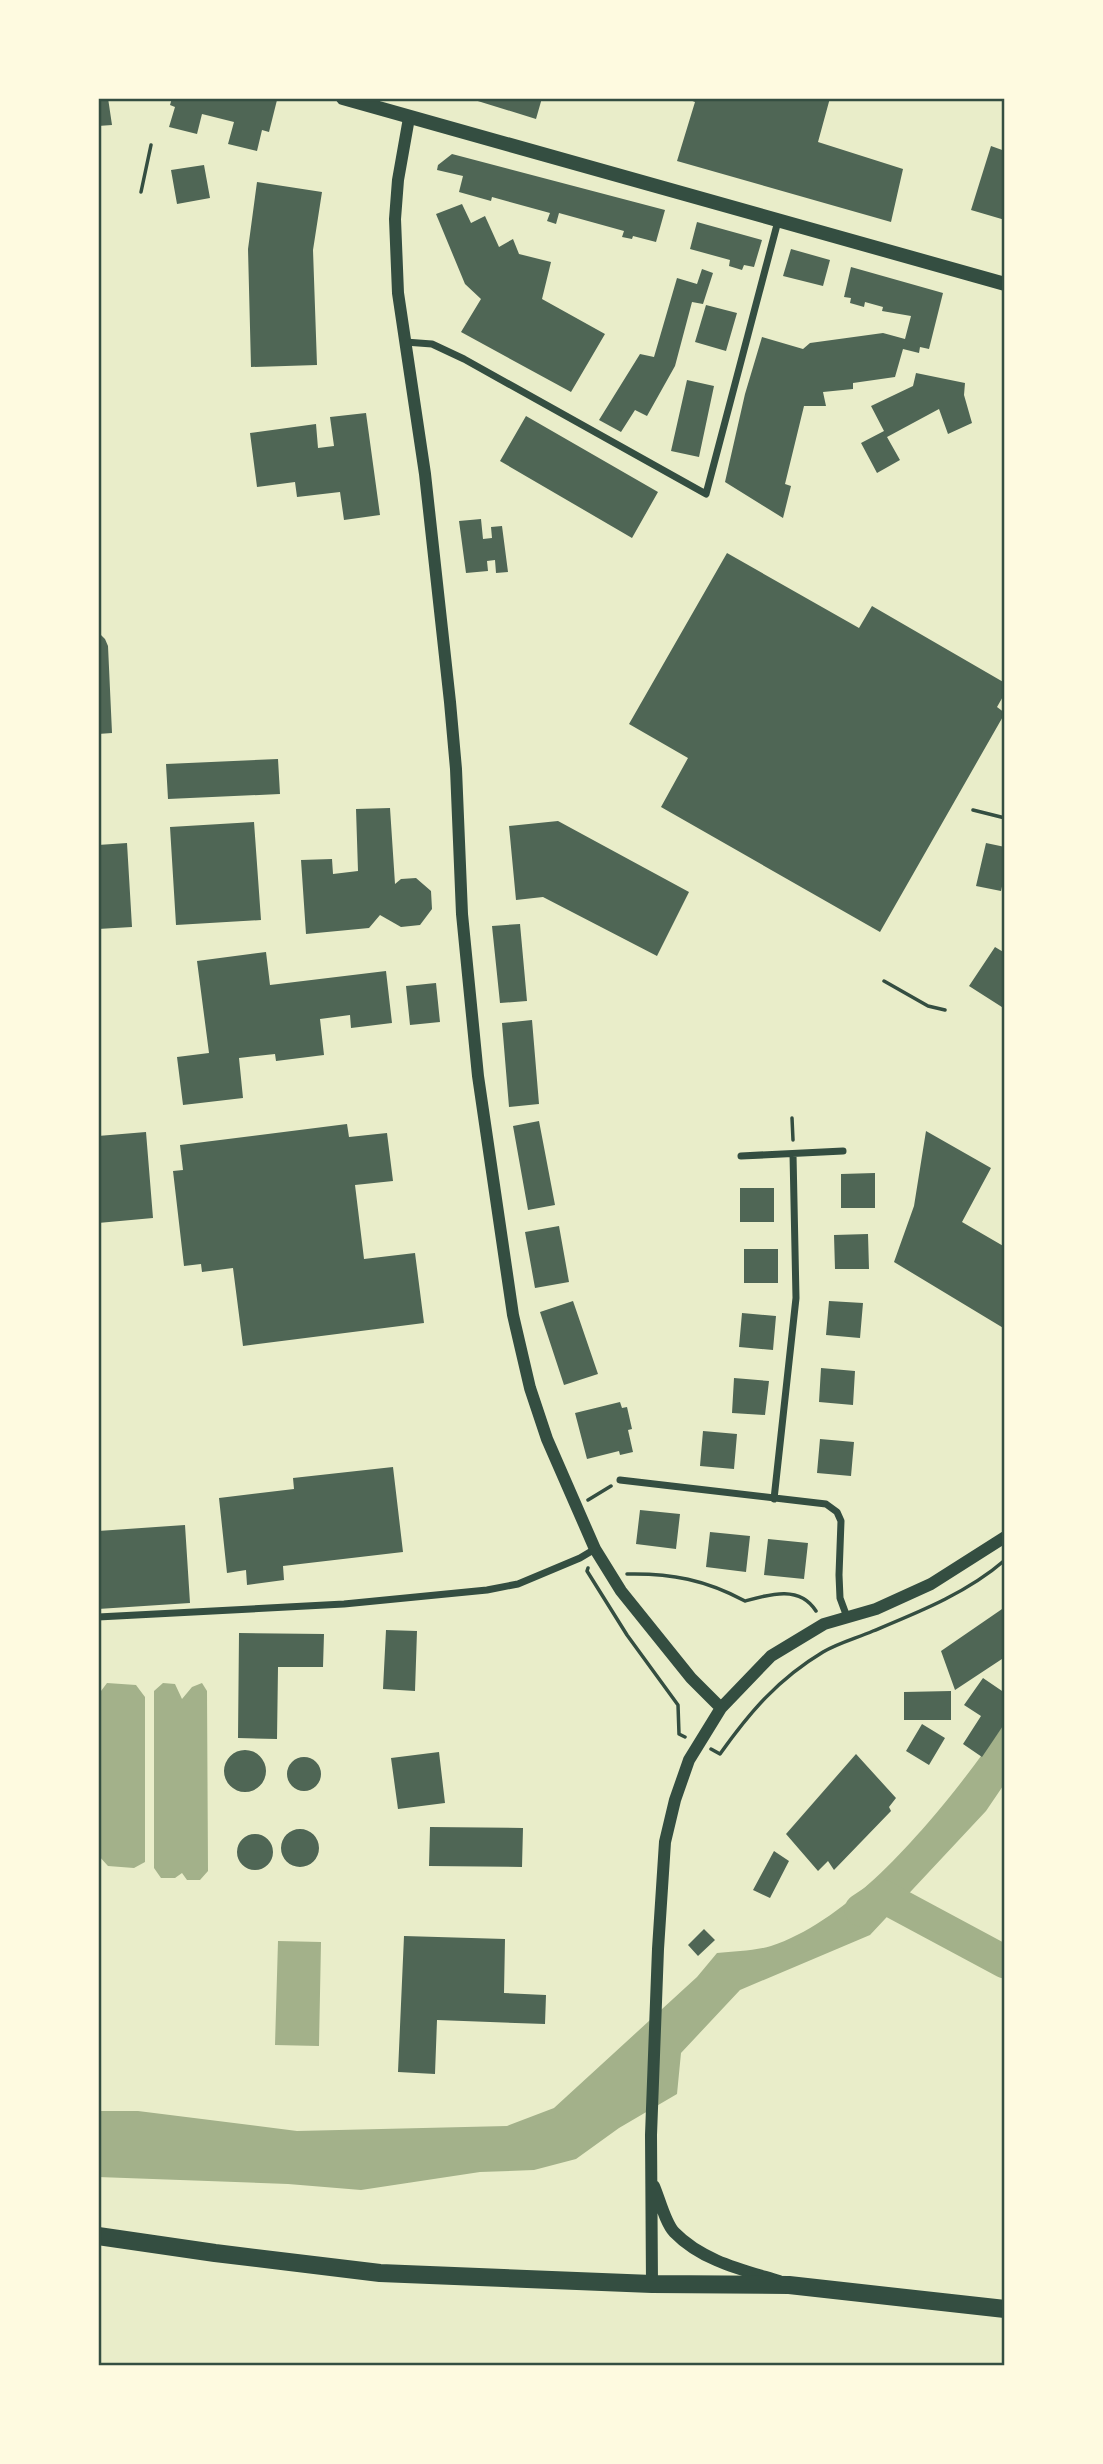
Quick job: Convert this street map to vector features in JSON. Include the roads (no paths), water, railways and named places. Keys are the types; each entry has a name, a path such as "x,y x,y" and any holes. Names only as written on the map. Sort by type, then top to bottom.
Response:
{"main road":[{"path":"343,98 1005,284"},
{"path":"98,2236 380,2273 652,2284 789,2284 1005,2309"}],"street":[{"path":"409,118 398,180 395,219 398,293 425,474 450,702 456,769 462,914 478,1076 513,1315 530,1388 547,1439 594,1549 621,1591 691,1678 722,1708"},
{"path":"405,342 432,344 464,359 706,494 778,221"},
{"path":"741,1156 843,1151"},
{"path":"774,1499 796,1298 793,1154"},
{"path":"620,1480 826,1504 837,1511 841,1521 840,1598 847,1617"},
{"path":"652,2284 651,2113 664,1842 689,1760 722,1708 771,1656 824,1624 876,1609 931,1584 1005,1537"},
{"path":"98,1618 344,1604 487,1590 518,1584 580,1558 594,1549"},
{"path":"651,2179 673,2231 729,2266 789,2284"}],"waterway":[{"path":"861,1910 882,1896 1005,1962"}]}
